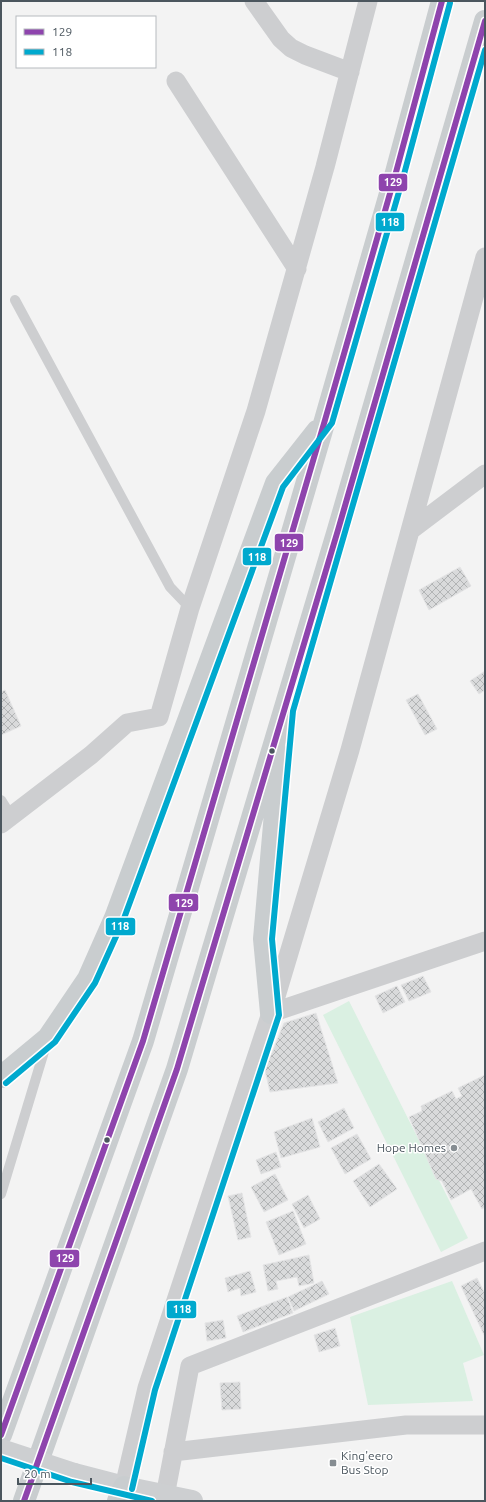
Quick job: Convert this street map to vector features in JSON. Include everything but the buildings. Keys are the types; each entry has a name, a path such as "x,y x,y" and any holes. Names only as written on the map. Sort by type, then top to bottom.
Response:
{"main road":[{"path":"1,1435 143,1041 325,420 395,176 442,1"},
{"path":"24,1501 177,1069 338,530 485,21"},
{"path":"1,1077 48,1038 88,979 115,918 276,483 325,420"},
{"path":"271,1013 264,939 285,709"},
{"path":"1,1450 74,1474 121,1494 165,1496 192,1501"}],"street":[{"path":"254,1 281,38 291,48 305,55 350,72"},
{"path":"6,820 92,756 128,724 159,717 190,608 256,411 297,269 368,1"},
{"path":"176,81 297,269"},
{"path":"121,1494 147,1388 271,1013 350,750 485,257"},
{"path":"411,530 485,474"},
{"path":"271,1013 485,941"},
{"path":"461,1260 485,1244"},
{"path":"165,1496 190,1366 485,1251"},
{"path":"173,1452 406,1425 485,1425"}],"lane":[{"path":"15,300 170,587 190,608"},
{"path":"1,800 6,820"},
{"path":"1,1194 48,1038"}],"green space":[{"path":"349,1001 468,1238 441,1252 323,1015"},
{"path":"452,1281 484,1355 463,1363 473,1401 368,1405 350,1317"}],"transit line":[{"name":"129","path":"1,1435 143,1041 325,420 395,176 442,1"},
{"name":"118","path":"6,1083 55,1042 95,983 123,921 283,487 332,423 403,178 450,3"},
{"name":"129","path":"24,1501 177,1069 338,530 485,21"},
{"name":"118","path":"132,1489 155,1390 279,1015 272,939 293,711 485,50"},
{"name":"118","path":"1,1458 72,1482 152,1501"}],"place":[{"name":"Hope Homes","path":"454,1148"},
{"name":"King'eero Bus Stop","path":"333,1463"}]}
